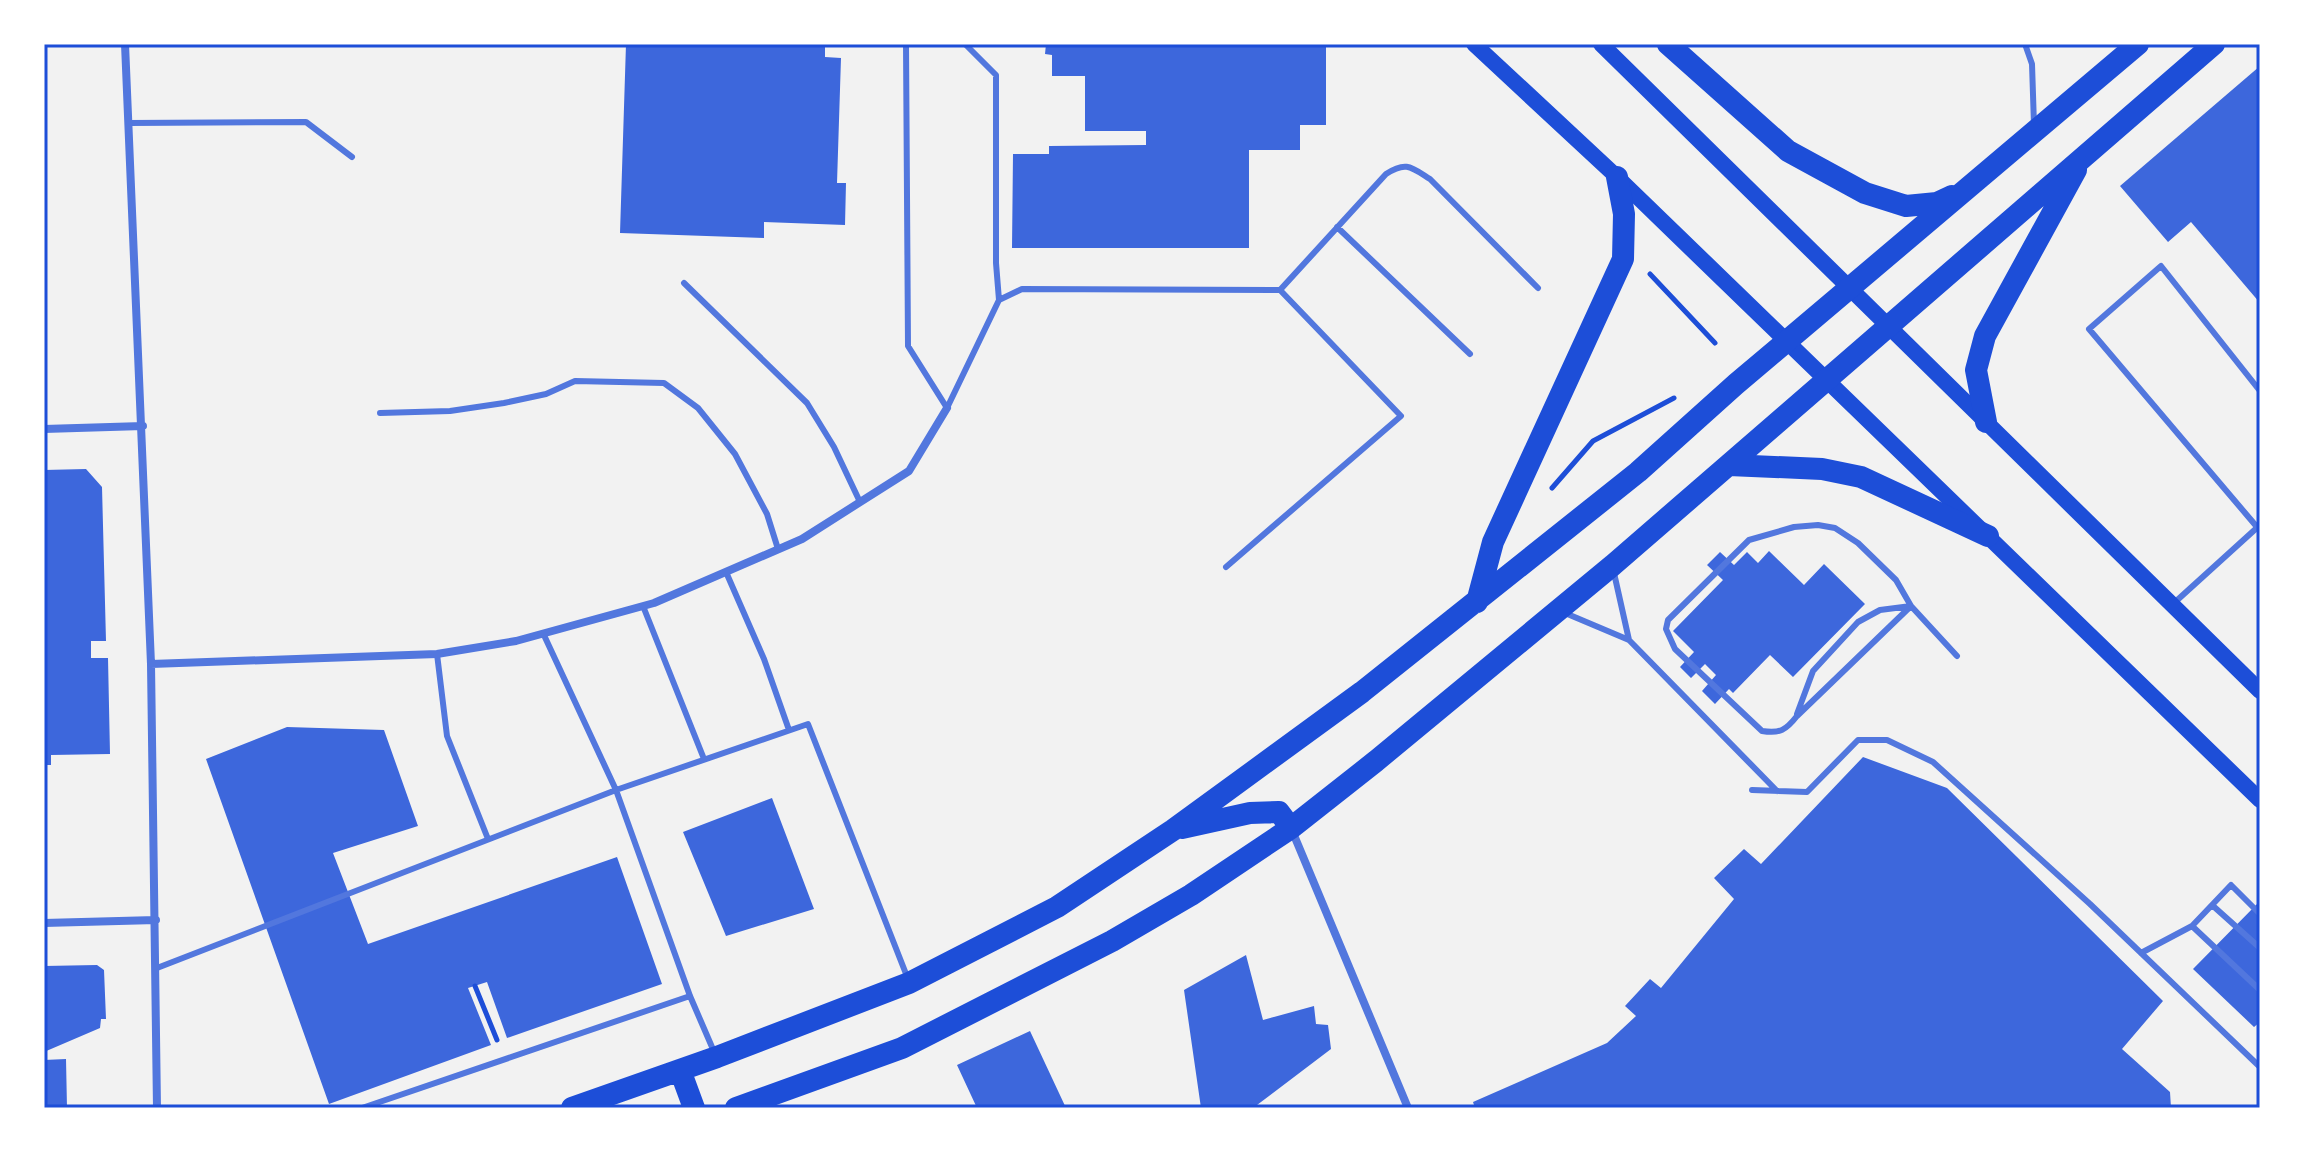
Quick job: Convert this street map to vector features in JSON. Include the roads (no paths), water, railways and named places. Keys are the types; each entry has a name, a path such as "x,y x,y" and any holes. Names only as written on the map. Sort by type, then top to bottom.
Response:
{"highway":[{"path":"1668,44 1788,151 1865,193 1906,206 1937,203 1966,190"},
{"path":"572,1108 717,1057 909,983 1057,907 1173,830 1362,692 1638,472 1787,341 2138,44"},
{"path":"736,1108 902,1048 1112,941 1191,895 1291,828 1613,565 2214,44"},
{"path":"1986,422 1976,370 1985,336 2085,155"},
{"path":"1477,602 1493,542 1623,259 1624,214 1617,177"},
{"path":"1729,465 1822,469 1861,477 1988,536"},
{"path":"1173,830 1250,813 1279,812 1291,828"},
{"path":"680,1070 694,1108"}],"main road":[{"path":"1474,44 1617,177 2260,800"},
{"path":"1601,44 2260,691"}],"street":[{"path":"125,44 151,664 157,1108"},
{"path":"151,664 437,654 516,641 643,606 802,539 909,471 947,408"},
{"path":"44,429 143,426"},
{"path":"1291,828 1408,1108"},
{"path":"44,923 156,920"}],"lane":[{"path":"906,44 908,346 947,408"},
{"path":"947,408 999,300 996,263 996,75 965,44"},
{"path":"2025,44 2032,64 2034,132"},
{"path":"129,123 306,122 352,157"},
{"path":"1280,290 1386,174 1398,166 1412,167 1430,179 1538,288"},
{"path":"1337,227 1470,354"},
{"path":"2172,604 2259,526 2089,329 2161,266 2260,391"},
{"path":"684,283 807,403 834,447 860,502"},
{"path":"999,300 1022,289 1280,290 1401,416 1226,567"},
{"path":"380,413 450,411 504,403 546,394 575,381 664,383 698,408 735,454 767,514 778,549"},
{"path":"1911,606 1787,729 1774,733 1762,731 1675,649 1666,629 1668,620 1749,540 1794,527 1818,525 1835,528 1858,543 1896,580 1911,606 1957,656"},
{"path":"1613,565 1629,640"},
{"path":"726,572 764,659 789,730"},
{"path":"643,606 704,759"},
{"path":"1797,716 1813,671 1858,622 1880,610 1911,606"},
{"path":"1557,610 1629,640 1777,791"},
{"path":"543,633 616,790 690,996 717,1057"},
{"path":"437,654 447,736 488,839"},
{"path":"157,968 616,790 808,724 909,983"},
{"path":"1752,790 1807,792 1858,740 1887,740 1933,762 2260,1067"},
{"path":"2141,953 2192,926 2231,885 2260,914"},
{"path":"2212,905 2260,948"},
{"path":"2192,926 2260,990"},
{"path":"362,1108 690,996"}]}
